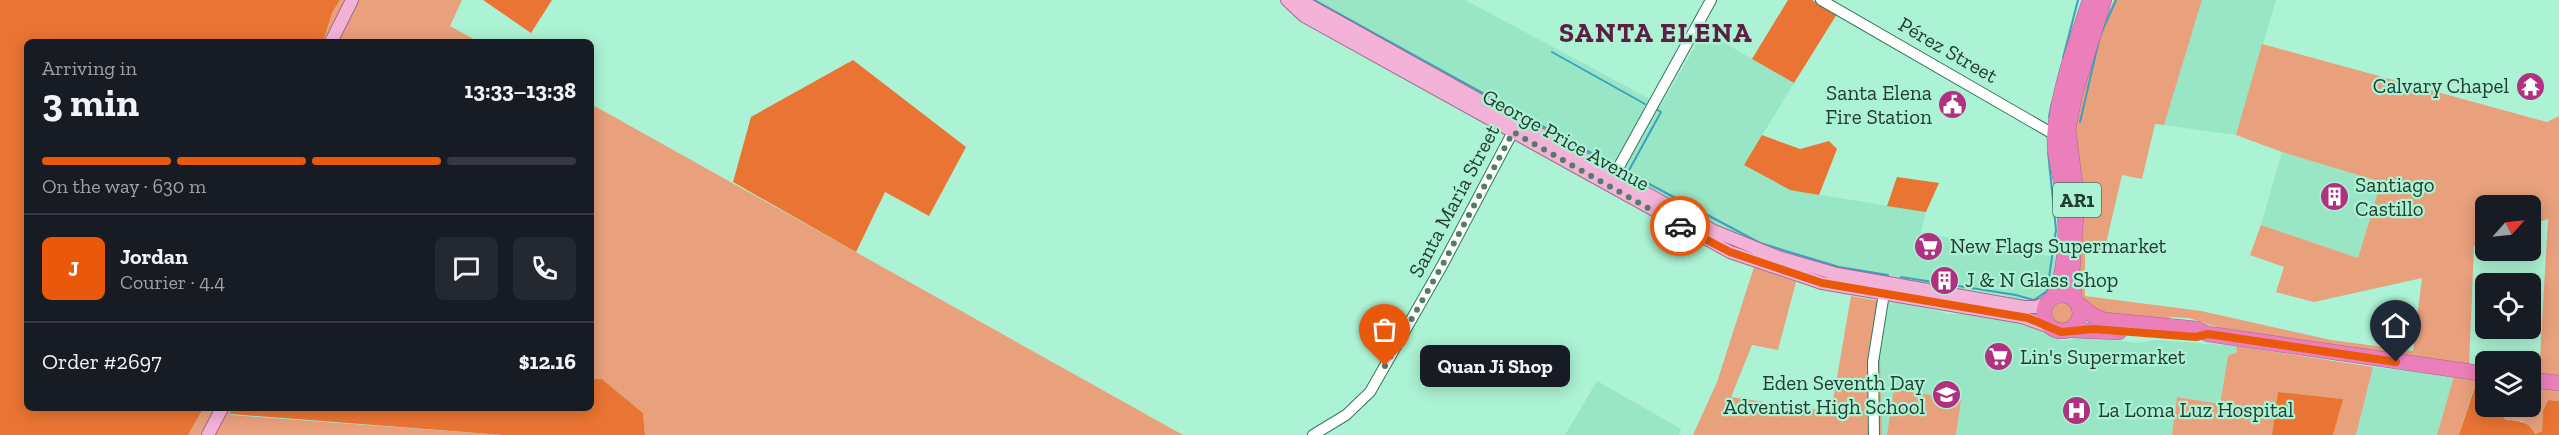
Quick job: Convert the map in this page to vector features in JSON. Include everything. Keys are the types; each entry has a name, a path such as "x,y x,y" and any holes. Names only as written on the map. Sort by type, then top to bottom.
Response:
{"highway":[{"name":"AR1","path":"2050,300 2062,278 2064,215 2055,135 2062,89 2090,0"},
{"name":"AR1","path":"2076,302 2072,272 2077,200 2068,129 2075,93 2104,0"},
{"path":"2208,334 2196,337 2071,330 2061,332 2050,327 2044,312 2050,300 2066,295 2086,311 2104,320 2197,329 2208,334 2475,372"},
{"path":"2071,330 2076,326 2081,315 2076,302"},
{"path":"2541,381 2559,383"}],"main road":[{"path":"332,39 352,0"},
{"name":"George Price Avenue","path":"1287,0 1304,16 1516,127"},
{"name":"George Price Avenue","path":"1296,0 1307,4 1611,180 1730,252 1814,280 2024,307 2036,307 2050,300"},
{"name":"George Price Avenue","path":"1884,289 2013,315 2050,327"},
{"path":"208,435 220,411"}],"street":[{"path":"1611,180 1712,0"},
{"name":"Pérez Street","path":"1821,0 2055,135"},
{"name":"Santa María Street","path":"1312,435 1346,415 1370,392 1443,264 1516,127"},
{"path":"1874,435 1874,363 1884,289"}],"shaded area":[{"path":"0,0 340,0 332,13 324,39 24,39 24,411 202,411 188,435 0,435"},
{"path":"340,0 462,0 450,26 474,39 324,39 332,13"},
{"path":"483,0 552,0 531,33"},
{"path":"1309,0 1465,0 1661,105 1704,31 1794,83 1744,165 1790,190 1926,212 1921,232 2000,249 2057,257 2054,284 2046,297 2033,303 2020,302 1992,293 1875,276 1794,259 1727,232 1695,215"},
{"path":"1788,0 1812,0 1837,14 1794,83 1752,59"},
{"path":"2114,0 2202,0 2164,125 2155,124 2142,179 2122,175 2104,252 2085,250 2085,296 2201,311 2331,340 2413,351 2422,278 2314,302 2276,292 2284,267 2250,255 2261,225 2358,258 2381,182 2282,152 2236,135 2262,44 2547,122 2559,116 2559,378 2541,375 2548,219 2541,221 2541,195 2475,195 2469,366 2236,333 2189,318 2172,317 2159,320 2104,315 2085,301 2079,291 2078,277 2083,204 2075,129 2101,30"},
{"path":"2202,0 2276,0 2236,135 2164,125"},
{"path":"853,60 966,147 929,216 885,192 856,252 733,182 751,117"},
{"path":"594,106 1183,435 645,435 643,413 602,379 594,379"},
{"path":"1762,135 1800,149 1829,141 1837,149 1819,195 1790,190 1744,165"},
{"path":"2282,152 2381,182 2358,258 2261,225"},
{"path":"1897,177 1939,183 1926,212 1887,206"},
{"path":"1754,267 1796,282 1778,350 1752,345 1731,397 1831,412 1851,296 1885,302 1874,356 1880,357 1882,435 1693,435 1717,382"},
{"path":"1885,302 1909,304 1948,314 1976,314 2030,325 2062,341 2086,336 2137,343 2156,340 2236,346 2237,351 2228,357 2220,404 2177,397 2172,435 1882,435 1874,356"},
{"path":"2063,303 2071,306 2074,314 2071,322 2063,325 2055,322 2052,314 2055,306"},
{"path":"2236,346 2373,367 2356,435 2333,435 2342,399 2278,392 2272,435 2172,435 2177,397 2220,404 2228,356 2237,352"},
{"path":"2373,367 2454,376 2437,435 2356,435"},
{"path":"2454,376 2475,379 2475,387 2459,435 2437,435"},
{"path":"594,379 602,379 643,413 645,435 503,435 230,414 231,411 594,411"},
{"path":"1597,381 1681,429 1679,435 1565,435"},
{"path":"2475,386 2475,417 2503,417 2506,420 2523,422 2535,434 2542,431 2543,411 2548,400 2559,401 2559,435 2459,435"},
{"path":"2541,386 2559,388 2559,401 2548,400 2543,411 2542,431 2535,434 2523,421 2506,420 2503,417 2541,417"},
{"path":"1894,389 1961,400 1956,435 1887,435"},
{"path":"2278,392 2343,399 2333,435 2272,435"},
{"path":"200,411 231,411 230,415 503,435 188,435"}],"waterway":[{"path":"1314,0 1615,166"},
{"path":"2063,58 2078,0"},
{"path":"2080,122 2100,36 2116,0"},
{"path":"1552,52 1645,104"},
{"path":"2049,117 2052,102"},
{"path":"1628,172 1661,112 1658,110"},
{"path":"1901,277 2016,295 2034,300 2047,291 2056,230 2048,152"},
{"path":"1623,170 1760,243 1839,267 1888,275"}],"way so far":[{"path":"1385,366 1473,210 1513,132 1680,226"}],"place":[{"name":"Calvary Chapel","path":"2530,86"},
{"name":"Santa Elena Fire Station","path":"1953,105"},
{"name":"Santiago Castillo","path":"2334,197"},
{"name":"New Flags Supermarket","path":"1929,246"},
{"name":"J & N Glass Shop","path":"1944,280"},
{"name":"Lin's Supermarket","path":"1999,357"},
{"name":"Quan Ji Shop","path":"1385,366"},
{"name":"Eden Seventh Day Adventist High School","path":"1946,395"},
{"name":"La Loma Luz Hospital","path":"2077,410"}],"district":[{"name":"SANTA ELENA","path":"1656,33"}],"route":[{"path":"1680,226 1730,252 1822,283 2028,318 2061,332 2093,329 2146,335 2196,337 2208,334 2396,362"}]}
